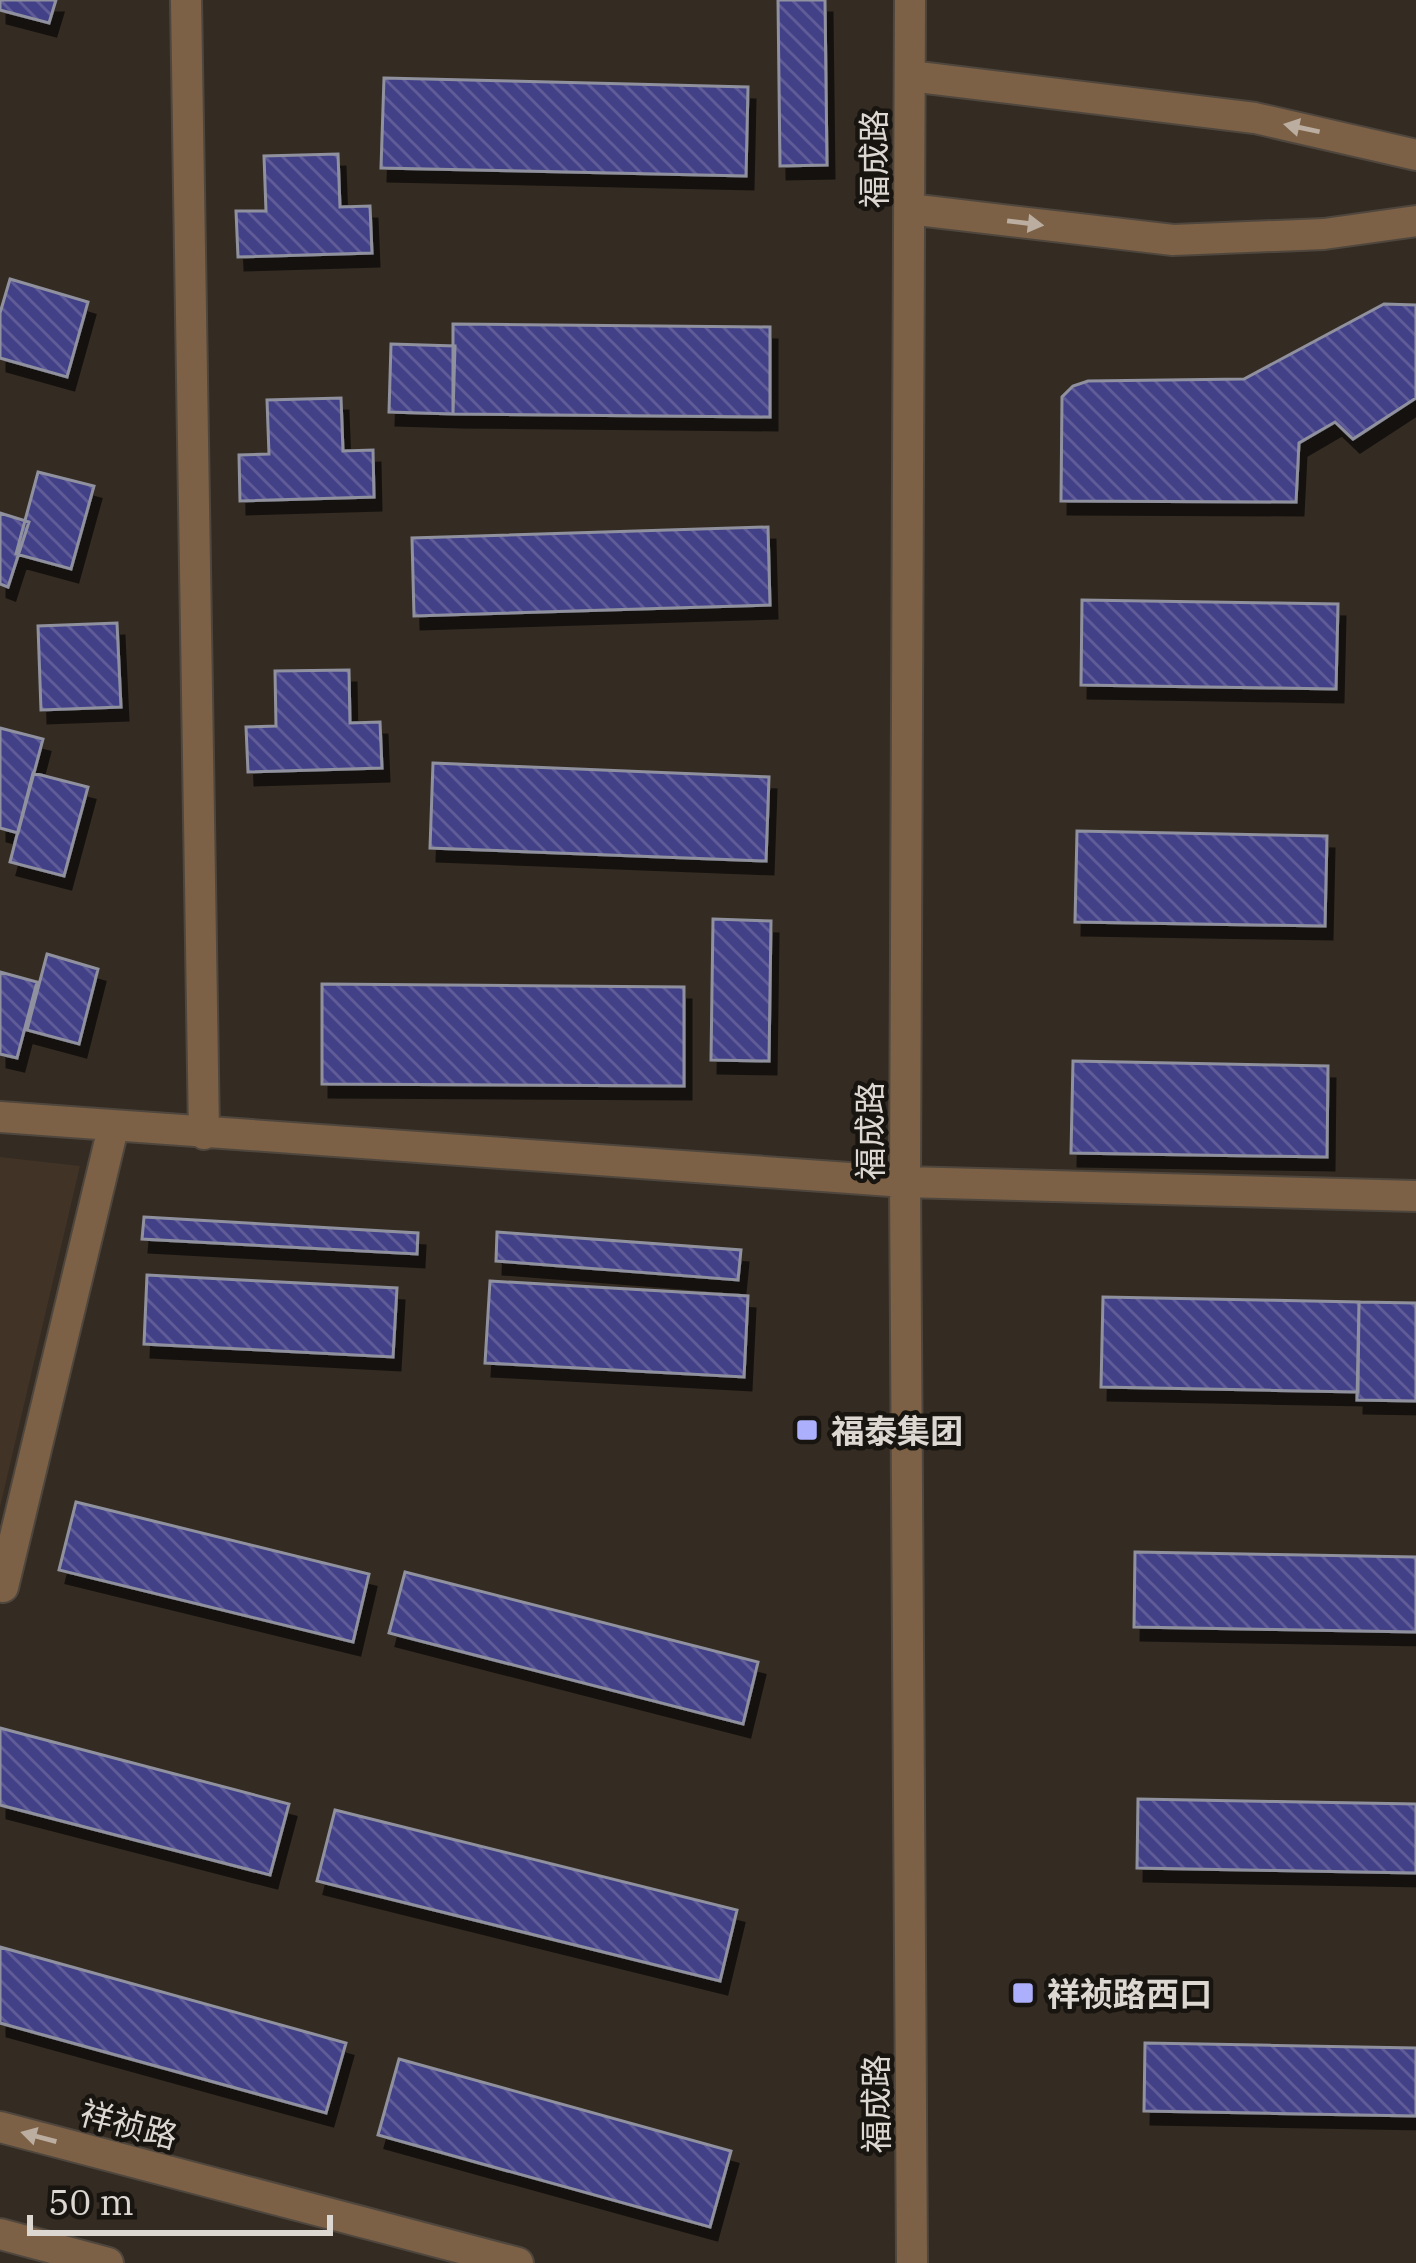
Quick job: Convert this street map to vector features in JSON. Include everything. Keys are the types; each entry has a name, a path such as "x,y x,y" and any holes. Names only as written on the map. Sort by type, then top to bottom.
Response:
{"street":[{"path":"186,0 204,1134"},
{"name":"福成路","path":"910,0 905,1182 913,2263"},
{"path":"910,76 1256,118 1416,155"},
{"path":"909,209 1173,240 1302,236 1416,220"},
{"path":"0,1117 905,1182 1416,1196"},
{"path":"3,1587 113,1128"},
{"name":"祥祯路","path":"0,2127 518,2263"},
{"path":"0,2234 108,2263"}],"shaded area":[{"path":"0,1157 80,1166 0,1507"}],"building":[{"path":"0,0 56,0 49,23 0,10"},
{"path":"778,0 825,0 827,165 780,166"},
{"path":"384,78 748,87 746,176 381,168"},
{"path":"338,154 340,207 370,206 372,253 238,257 236,211 266,211 264,156"},
{"path":"10,279 88,302 67,377 0,358 0,313"},
{"path":"1384,304 1416,305 1416,398 1353,439 1335,422 1299,443 1296,502 1061,501 1062,397 1073,386 1088,381 1244,379"},
{"path":"453,324 770,327 770,417 453,414"},
{"path":"391,344 455,346 453,414 389,412"},
{"path":"341,398 343,451 373,450 374,497 240,501 239,455 269,454 267,400"},
{"path":"38,472 94,486 71,569 16,554"},
{"path":"0,513 29,522 8,587 0,584"},
{"path":"768,527 770,605 414,616 412,538"},
{"path":"1082,600 1338,604 1336,689 1081,685"},
{"path":"117,623 121,707 41,710 38,626"},
{"path":"349,670 350,723 380,722 382,768 248,772 246,727 276,726 275,671"},
{"path":"0,728 43,739 18,833 0,828"},
{"path":"433,763 769,777 766,861 430,848"},
{"path":"33,773 88,787 64,876 10,862"},
{"path":"1077,831 1327,836 1325,926 1075,922"},
{"path":"713,919 771,921 769,1061 711,1060"},
{"path":"47,954 98,969 79,1044 27,1030"},
{"path":"0,972 37,982 17,1058 0,1054"},
{"path":"322,984 684,987 684,1086 322,1084"},
{"path":"1073,1061 1328,1066 1327,1157 1071,1153"},
{"path":"144,1217 418,1233 417,1254 142,1239"},
{"path":"497,1232 741,1250 738,1280 496,1261"},
{"path":"147,1275 397,1288 393,1357 144,1344"},
{"path":"490,1281 748,1296 744,1377 485,1363"},
{"path":"1103,1297 1359,1302 1358,1392 1101,1387"},
{"path":"1359,1302 1416,1303 1416,1401 1357,1400"},
{"path":"76,1502 369,1574 353,1642 59,1570"},
{"path":"1135,1552 1416,1557 1416,1632 1134,1627"},
{"path":"405,1572 758,1662 743,1724 389,1633"},
{"path":"0,1728 289,1804 270,1875 0,1805"},
{"path":"1138,1799 1416,1804 1416,1873 1137,1868"},
{"path":"335,1810 737,1910 720,1981 317,1881"},
{"path":"0,1947 346,2043 326,2113 0,2023"},
{"path":"1145,2043 1416,2048 1416,2116 1144,2111"},
{"path":"399,2059 731,2151 710,2227 378,2135"}],"place":[{"name":"福泰集团","path":"807,1430"},
{"name":"祥祯路西口","path":"1023,1993"}]}
